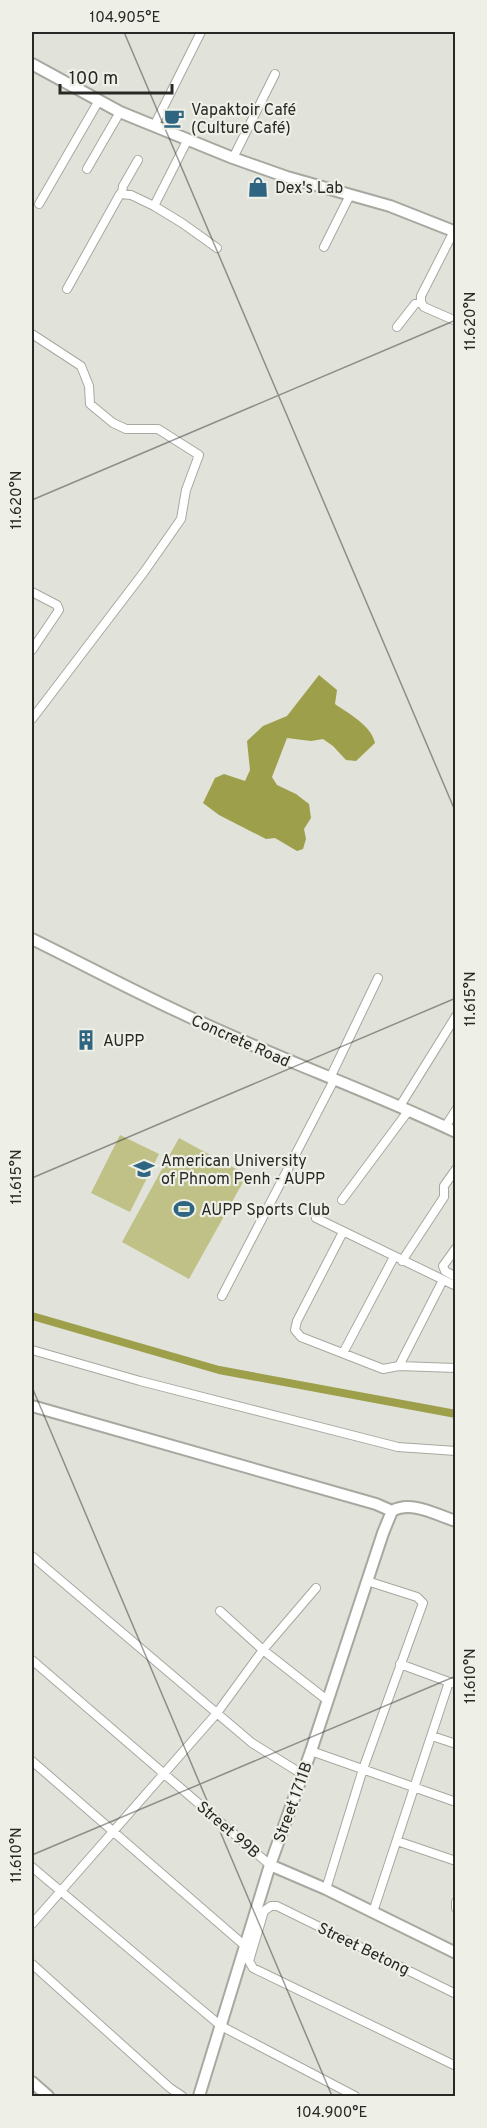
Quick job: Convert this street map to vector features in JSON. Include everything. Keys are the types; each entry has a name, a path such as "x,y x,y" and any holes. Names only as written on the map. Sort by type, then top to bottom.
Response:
{"street":[{"path":"154,126 201,32"},
{"path":"32,64 98,102 233,158 286,177 390,206 455,232 421,296 421,302 424,307 456,321"},
{"path":"233,158 275,74"},
{"path":"39,204 98,102"},
{"path":"87,169 120,112"},
{"path":"154,206 188,139"},
{"path":"67,289 118,196 122,193 123,186 138,160"},
{"path":"122,193 154,206 217,248"},
{"path":"324,247 350,195"},
{"path":"397,327 415,304 421,302"},
{"path":"32,334 81,366 89,386 90,404 113,423 126,429 158,429 199,455 186,489 181,519 144,572 32,719"},
{"path":"32,592 57,605 58,610 32,647"},
{"name":"Concrete Road","path":"32,939 179,1012 404,1108 450,1130"},
{"path":"222,1296 332,1079 378,978"},
{"path":"342,1200 404,1108 456,1016"},
{"path":"450,1130 456,1110"},
{"path":"343,1353 398,1259 444,1197 444,1186 456,1169"},
{"path":"316,1218 456,1286"},
{"path":"343,1232 297,1321 295,1330 301,1337 383,1369 399,1366 456,1368"},
{"path":"456,1248 443,1266 445,1271 456,1277"},
{"path":"399,1366 443,1280"},
{"path":"32,1350 140,1381 398,1447 456,1451"},
{"path":"32,1406 376,1504 392,1511 404,1506 412,1506 456,1521"},
{"name":"Street 1711B","path":"199,2097 270,1865 392,1511"},
{"path":"32,1556 252,1743 302,1774"},
{"path":"326,1889 363,1769 423,1604 417,1597 367,1581"},
{"path":"32,1924 216,1713 263,1650 316,1588"},
{"path":"220,1611 263,1650 327,1700"},
{"name":"Street 99B","path":"32,1659 270,1865 326,1889 456,1953"},
{"path":"373,1912 452,1683 400,1664"},
{"path":"432,1736 456,1744"},
{"path":"311,1751 456,1802"},
{"path":"32,1761 244,1945"},
{"path":"396,1841 456,1861"},
{"path":"32,1867 221,2026 355,2097"},
{"path":"456,1902 456,1908"},
{"name":"Street Betong","path":"456,1994 277,1906 271,1906 264,1911 249,1961 253,1968 456,2066"},
{"path":"32,1964 182,2097"},
{"path":"32,2082 48,2097"}],"green space":[{"path":"120,1135 159,1154 130,1212 91,1193"},
{"name":"AUPP Sports Club","path":"179,1138 247,1175 189,1279 122,1242"}],"shaded area":[{"path":"319,675 337,690 335,704 364,725 375,743 356,761 346,760 323,739 311,741 287,738 272,777 277,785 296,794 309,804 311,818 304,829 306,839 303,849 297,851 275,838 266,839 219,815 203,803 215,778 224,774 245,781 250,770 247,741 263,726 287,716"}],"waterway":[{"path":"32,1316 219,1370 456,1414"}],"place":[{"name":"Vapaktoir Café (Culture Café)","path":"174,118"},
{"name":"Dex's Lab","path":"258,187"},
{"name":"AUPP","path":"86,1040"},
{"name":"American University of Phnom Penh - AUPP","path":"144,1169"},
{"name":"AUPP Sports Club","path":"184,1209"}]}
